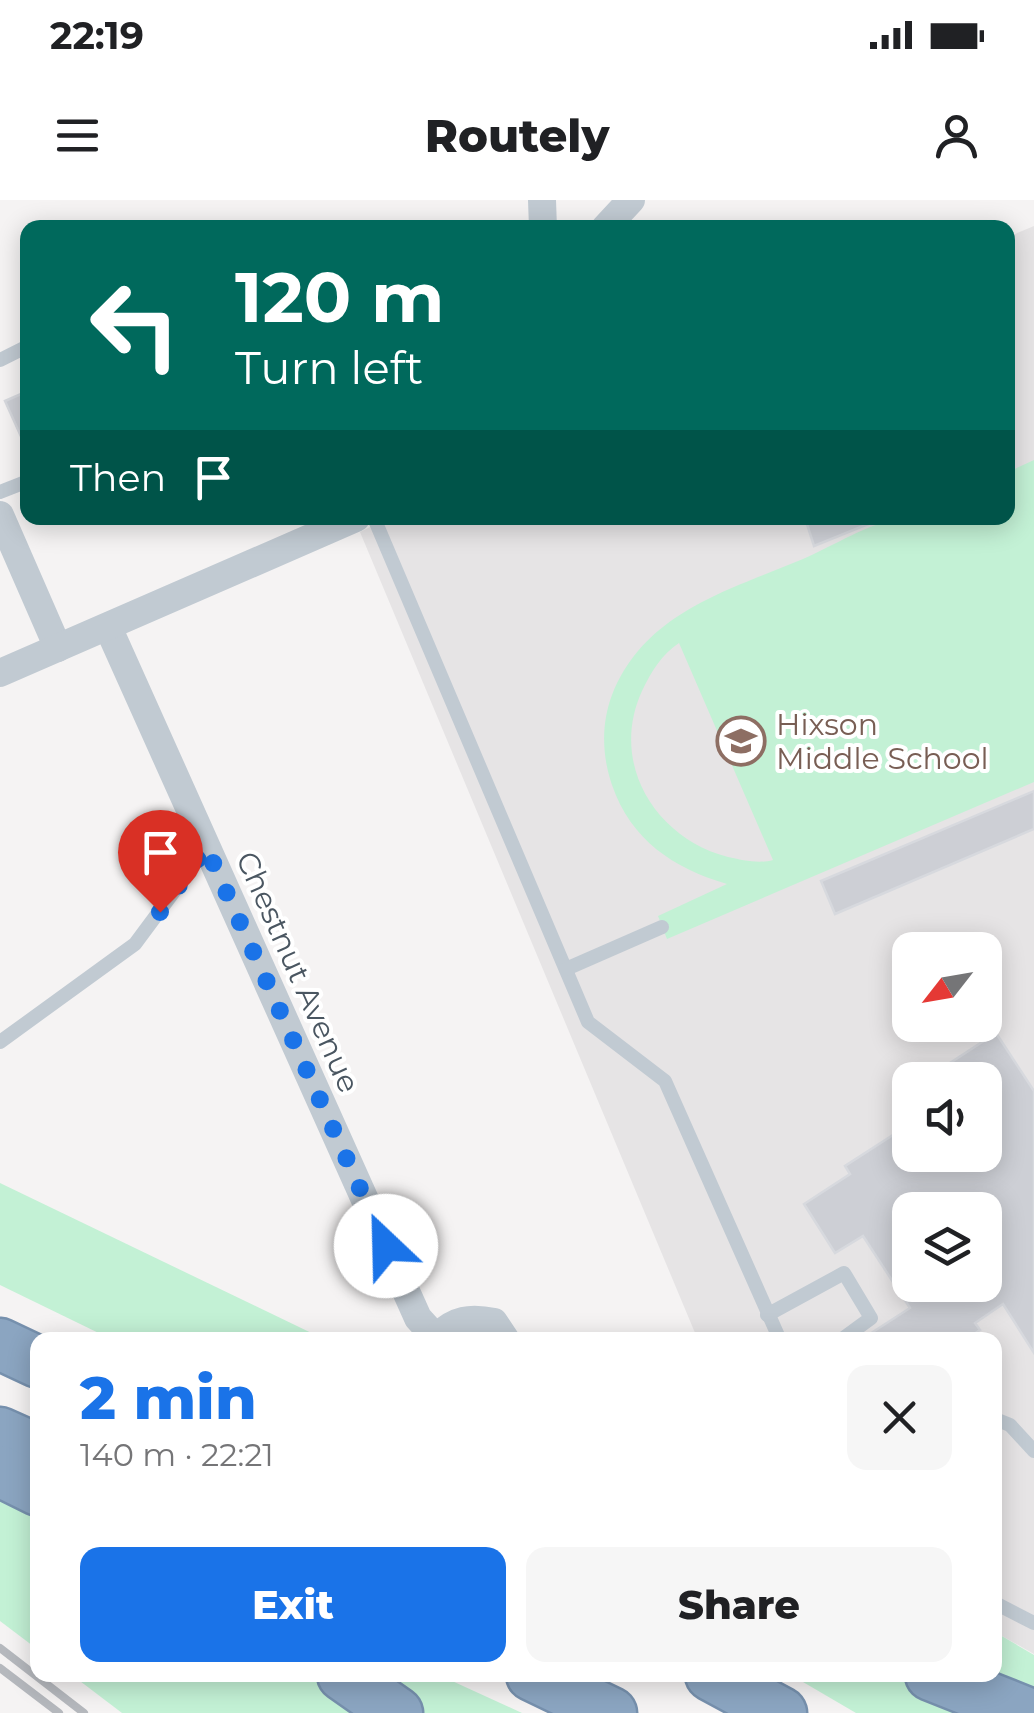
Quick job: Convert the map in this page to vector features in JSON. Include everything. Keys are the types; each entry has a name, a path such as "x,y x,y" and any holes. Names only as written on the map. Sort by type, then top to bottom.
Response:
{"highway":[{"path":"0,1344 30,1358"},
{"path":"0,1433 30,1446"},
{"path":"0,1470 30,1486"},
{"path":"353,1682 397,1713"},
{"path":"546,1682 610,1713"},
{"path":"724,1682 781,1713"},
{"path":"949,1682 1027,1713"}],"street":[{"path":"612,220 631,200"},
{"path":"0,515 58,648"},
{"path":"0,672 340,525"},
{"name":"Chestnut Avenue","path":"108,628 418,1318 432,1332"},
{"name":"Chestnut Avenue","path":"445,1332 457,1321 482,1319 494,1322 501,1332"}],"lane":[{"path":"377,525 588,1022 665,1081 776,1332"},
{"path":"0,1042 135,944 206,847"},
{"path":"566,970 662,926"},
{"path":"767,1315 844,1272 871,1318 852,1332"},
{"path":"1002,1422 1010,1425 1034,1451"},
{"path":"1002,1607 1034,1623"}],"shaded area":[{"name":"Hixson Middle School","path":"1034,226 1034,1654 1002,1636 1002,1332 695,1332 360,532 374,525 1015,525 1015,234"}],"green space":[{"path":"1034,460 1034,782 667,939 658,916 727,884 672,860 630,821 606,763 604,740 612,695 645,643 691,608 876,525 1015,525 1015,469","holes":["679,643 773,860 728,857 679,833 645,794 635,770 631,745 633,718 642,691 653,670"]},
{"path":"0,1183 309,1332 97,1332 0,1285"},
{"path":"0,1489 30,1504 30,1644 0,1621"},
{"path":"1002,1636 1034,1655 1034,1702 1002,1680"},
{"path":"81,1682 332,1682 374,1713 122,1713"},
{"path":"371,1682 454,1682 522,1713 417,1713"},
{"path":"803,1682 915,1682 997,1713 856,1713"}],"building":[{"path":"20,394 20,434 5,401"},
{"path":"807,525 866,525 814,546"},
{"path":"1034,791 1034,829 835,914 821,881"},
{"path":"982,1042 1002,1042 1034,1091 1034,1353 1003,1304 975,1323 980,1330 977,1332 873,1332 910,1308 906,1302 1002,1302 1002,1192 892,1192 892,1280 863,1236 835,1253 804,1204 850,1174 845,1166 892,1136 892,1172 1002,1172 1002,1062 952,1062"}],"railway":[{"path":"0,1648 30,1671"},
{"path":"0,1668 59,1713"},
{"path":"44,1682 84,1713"}],"place":[{"name":"Hixson Middle School","path":"741,741"}],"route":[{"path":"160,912 206,847 386,1246"}]}
